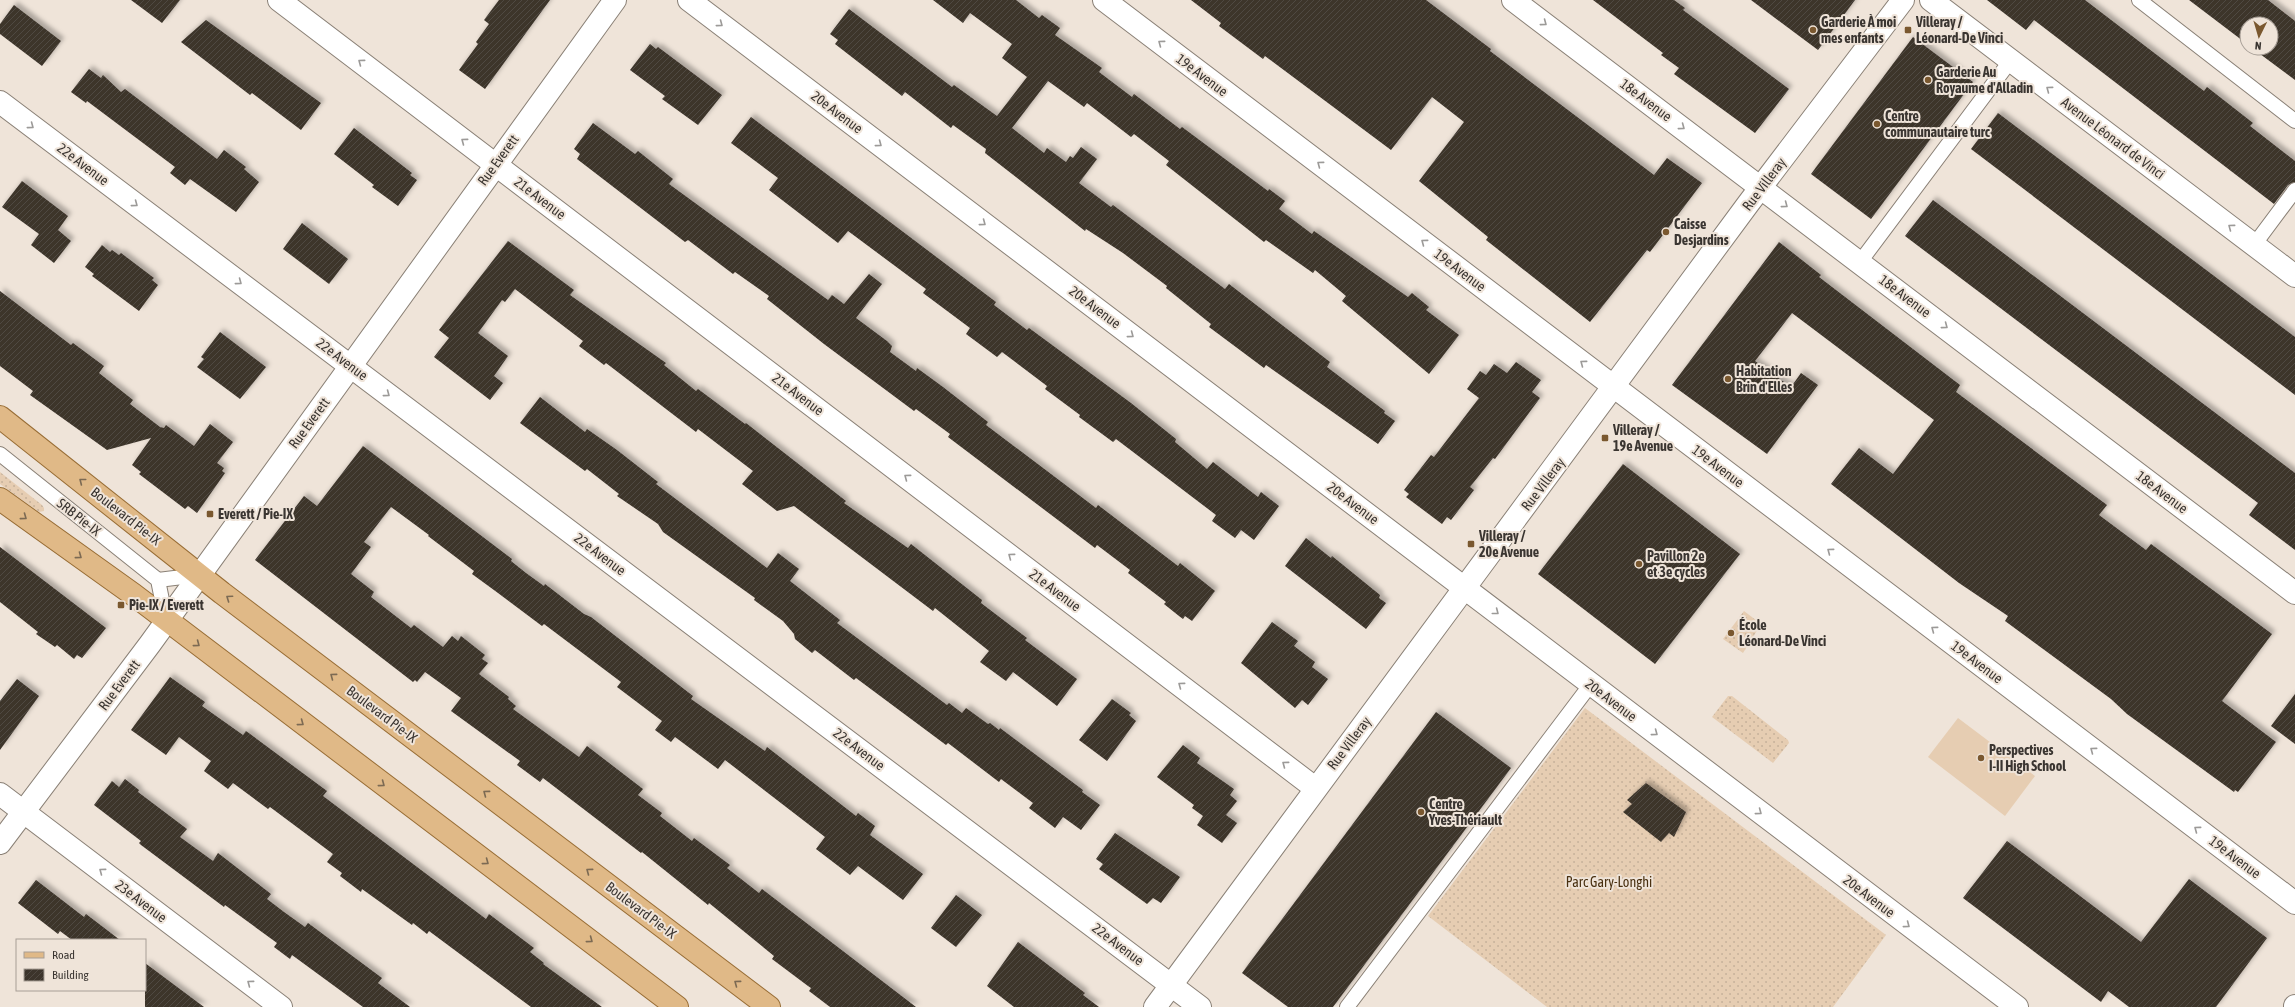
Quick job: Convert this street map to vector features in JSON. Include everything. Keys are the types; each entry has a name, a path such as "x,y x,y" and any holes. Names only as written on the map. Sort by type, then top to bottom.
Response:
{"main road":[{"name":"Boulevard Pie-IX","path":"0,417 200,575 768,1007"},
{"path":"0,499 166,620 677,1007"}],"street":[{"name":"21e Avenue","path":"279,0 1316,788"},
{"name":"Rue Everett","path":"0,843 200,575 495,164 615,0"},
{"name":"20e Avenue","path":"689,0 2017,1007"},
{"name":"19e Avenue","path":"1104,0 2295,903"},
{"name":"18e Avenue","path":"1513,0 2295,593"},
{"name":"Rue Villeray","path":"1155,1007 1761,187 1903,0"},
{"name":"Avenue Léonard de Vinci","path":"1931,0 2295,276"},
{"name":"22e Avenue","path":"0,102 1200,1007"},
{"name":"23e Avenue","path":"0,794 281,1007"}],"lane":[{"path":"2138,0 2295,121"},
{"path":"1860,262 2010,60"},
{"path":"2254,244 2295,190"},
{"name":"SRB Pie-IX","path":"0,454 158,580"},
{"path":"166,620 158,580 200,575"},
{"path":"1347,1007 1591,684"}],"green space":[{"path":"0,472 42,505 44,511 39,512 0,484"},
{"path":"1744,611 1761,624 1743,653 1723,639"},
{"path":"1728,696 1732,696 1788,740 1789,743 1773,763 1712,717"},
{"name":"Parc Gary-Longhi","path":"1585,708 1886,935 1833,1007 1547,1007 1428,916"},
{"path":"1958,718 2035,776 2005,816 1928,757"}],"building":[{"path":"131,0 180,0 162,23"},
{"path":"499,0 550,0 485,89 459,70 478,44 476,42 489,24 484,20"},
{"path":"933,0 1016,0 1039,18 1042,15 1060,28 1055,35 1102,68 1099,72 1132,97 1134,94 1180,129 1182,127 1268,191 1269,189 1285,201 1279,209 1312,234 1314,231 1408,297 1412,293 1429,307 1426,310 1459,335 1429,374 1342,301 1346,296 1315,270 1313,273 1266,240 1264,242 1166,165 1169,161 1134,134 1131,137 1087,103 1084,107 1048,81 1012,128 1044,153 1047,148 1066,162 1070,156 1073,158 1081,147 1097,159 1079,183 1111,207 1113,205 1225,289 1229,284 1330,362 1327,367 1385,411 1384,413 1395,421 1378,444 1266,365 1264,368 1209,327 1211,324 1166,288 1167,286 1123,253 1086,229 1085,231 985,153 986,149 953,125 951,128 905,92 902,96 835,44 838,40 830,34 849,9 952,87 954,85 997,116 1027,77 1002,58 1012,44 970,13 963,23"},
{"path":"1191,0 1426,0 1491,49 1490,51 1654,175 1667,158 1702,183 1650,252 1647,250 1590,322 1486,240 1488,237 1419,181 1464,122 1432,97 1391,150 1265,56 1263,59 1219,26 1221,23"},
{"path":"1593,0 1674,0 1685,8 1683,10 1789,89 1755,133 1674,74 1679,68 1661,55 1663,53"},
{"name":"Garderie À moi mes enfants","path":"1751,0 1855,0 1818,50"},
{"path":"1987,0 2085,0 2204,91 2207,87 2253,123 2250,126 2295,161 2295,182 2288,185 2274,204 2034,20 2026,30"},
{"path":"2189,0 2268,0 2295,21 2295,80 2263,56 2279,56 2279,16 2239,16 2239,38"},
{"path":"14,5 61,41 42,66 0,34 0,24"},
{"path":"206,20 321,103 301,130 252,93 250,95 181,42"},
{"name":"Centre communautaire turc","path":"1913,37 1973,82 1871,219 1811,174"},
{"path":"650,44 656,49 658,47 722,95 698,125 662,99 665,96 630,70"},
{"path":"89,69 101,78 103,75 121,92 125,89 217,159 224,150 246,167 244,169 259,182 236,212 190,179 185,185 170,173 175,167 87,101 86,103 71,92"},
{"path":"1998,113 2295,337 2295,395 1971,149"},
{"path":"751,117 996,302 994,305 1027,330 1029,328 1131,403 1176,439 1175,442 1207,469 1213,462 1258,497 1261,492 1279,506 1254,540 1241,530 1235,538 1212,521 1216,515 1116,439 1113,442 1079,417 1080,415 1045,389 1047,386 1002,352 997,357 966,334 970,328 923,293 926,289 848,231 838,243 769,190 778,178 731,143"},
{"path":"593,123 635,154 638,151 673,179 669,184 828,300 832,295 844,304 869,274 882,284 856,318 892,346 890,352 916,371 917,368 943,387 988,422 986,425 1096,508 1098,505 1178,566 1180,563 1215,591 1192,621 1185,616 1183,619 1179,616 1164,604 1166,602 1128,573 1130,570 1097,545 1095,548 948,437 950,434 916,409 914,411 824,344 767,299 769,296 735,272 733,274 688,240 685,242 577,159 580,154 574,149"},
{"path":"354,128 412,173 410,175 417,180 398,206 372,187 374,185 334,154"},
{"path":"22,181 68,216 58,230 71,241 54,263 31,245 39,234 2,207"},
{"path":"1933,200 2295,473 2295,550 2249,515 2258,503 1905,236"},
{"path":"302,223 348,259 329,284 283,249"},
{"path":"508,241 574,290 570,295 666,363 664,365 696,391 698,389 745,424 746,423 846,501 844,503 908,548 911,544 982,600 981,603 1027,638 1025,640 1077,679 1057,706 1013,672 1006,681 980,662 989,651 935,608 933,611 794,506 777,511 742,484 753,471 698,429 696,432 606,363 604,365 579,346 583,341 515,289 505,302 502,300 478,333 508,356 494,376 503,383 490,400 434,357 449,338 439,330"},
{"path":"1779,242 1821,275 1819,277 1960,385 1956,392 2107,505 2099,515 2146,550 2151,544 2272,634 2222,701 2276,742 2238,792 2235,790 2234,792 2127,714 2111,699 2005,621 2008,616 1959,583 1831,484 1859,448 1893,474 1934,420 1792,313 1755,361 1791,387 1801,373 1818,385 1767,454 1672,385"},
{"path":"102,245 110,252 112,250 119,255 121,253 154,278 152,280 158,285 139,311 92,276 94,274 85,267"},
{"path":"0,291 71,345 73,343 104,366 99,373 133,400 130,404 160,427 164,428 166,425 194,446 210,424 233,442 217,463 224,468 222,471 225,473 197,513 188,506 185,509 139,474 141,472 132,465 151,438 107,450 30,395 33,391 0,366"},
{"path":"220,332 266,367 240,399 197,367 204,359 201,357"},
{"path":"1516,362 1541,380 1532,392 1540,398 1495,459 1493,458 1470,487 1474,490 1451,520 1447,517 1442,524 1406,497 1409,494 1404,490 1431,455 1434,457 1479,398 1467,389 1480,371 1486,375 1494,364 1507,373"},
{"path":"540,397 585,432 587,429 617,450 658,482 656,484 767,568 778,553 799,569 790,581 840,620 837,623 947,705 949,703 962,713 966,708 988,724 990,723 999,730 1000,728 1083,790 1082,792 1100,805 1081,830 1063,817 1055,828 1029,808 1033,803 1001,779 999,782 948,743 946,745 856,678 854,680 815,650 812,653 795,639 794,634 783,621 754,600 755,598 663,532 658,524 617,496 619,494 587,469 585,471 520,423"},
{"path":"363,446 512,559 511,561 526,573 544,586 545,584 584,614 591,617 693,696 691,699 765,751 767,747 856,816 858,813 875,826 870,835 923,874 903,900 858,866 850,875 816,849 825,837 725,760 718,769 675,737 671,742 655,730 662,721 617,687 621,682 544,624 542,626 472,574 474,571 391,507 364,542 371,547 351,574 374,592 371,597 411,628 414,625 443,647 452,636 458,641 461,636 485,655 482,659 488,663 479,674 509,697 508,699 516,706 513,709 579,757 587,746 643,789 638,795 662,813 660,816 692,841 694,838 730,865 727,868 759,893 762,889 916,1007 830,1007 809,991 811,988 772,959 774,956 709,903 708,905 642,852 641,853 543,778 540,782 517,765 520,761 451,711 461,698 425,672 417,682 415,680 413,682 255,560 304,496 317,506"},
{"name":"Pavillon 2e et 3e cycles","path":"1623,464 1740,554 1655,664 1538,574"},
{"path":"1306,538 1331,558 1332,556 1380,595 1379,598 1386,603 1366,629 1285,566"},
{"path":"0,547 106,628 82,658 77,655 74,659 57,645 55,647 36,634 38,632 0,602"},
{"path":"1272,622 1298,641 1294,646 1315,662 1312,667 1328,679 1308,705 1302,700 1295,708 1241,663"},
{"path":"170,677 205,702 202,706 243,735 246,731 327,791 323,796 486,919 489,914 534,948 530,952 544,963 543,964 602,1007 531,1007 429,931 427,934 413,923 412,925 362,889 361,892 340,876 342,873 327,862 333,854 270,807 268,809 233,783 228,789 204,771 211,761 179,737 166,755 131,730"},
{"path":"17,679 39,696 0,750 0,701"},
{"path":"2295,694 2295,744 2271,726"},
{"path":"1112,699 1131,713 1129,715 1136,721 1107,761 1079,740"},
{"path":"1436,712 1511,768 1333,1007 1288,1007 1242,973"},
{"path":"1183,745 1200,758 1197,763 1234,789 1230,795 1237,801 1226,815 1237,823 1222,843 1197,825 1203,816 1192,808 1194,805 1157,777"},
{"path":"125,779 139,790 138,792 187,829 180,837 213,861 218,853 271,894 267,899 305,927 308,923 382,978 378,983 410,1007 363,1007 292,955 290,959 274,947 277,943 225,905 224,907 141,845 139,843 141,841 94,805 112,781 119,787"},
{"path":"1646,783 1686,812 1674,837 1669,833 1661,842 1623,812 1632,804 1627,800"},
{"path":"1115,833 1180,877 1161,903 1153,898 1147,904 1099,869 1103,864 1096,859"},
{"path":"2007,841 2141,942 2189,879 2267,938 2216,1007 2129,1007 2108,991 2101,1002 1963,898"},
{"path":"36,880 84,917 86,914 119,939 71,939 60,931 58,934 18,903"},
{"path":"956,895 982,915 956,947 931,928"},
{"path":"1018,942 1085,993 1083,995 1099,1007 1014,1007 987,986"},
{"path":"146,964 204,1007 145,1007"}],"place":[{"name":"Garderie À moi mes enfants","path":"1813,30"},
{"name":"Villeray / Léonard-De Vinci","path":"1908,30"},
{"name":"Garderie Au Royaume d'Alladin","path":"1928,80"},
{"name":"Centre communautaire turc","path":"1877,124"},
{"name":"Caisse Desjardins","path":"1666,232"},
{"name":"Habitation Brin d'Elles","path":"1728,379"},
{"name":"Villeray / 19e Avenue","path":"1605,438"},
{"name":"Everett / Pie-IX","path":"210,514"},
{"name":"Villeray / 20e Avenue","path":"1471,544"},
{"name":"Pavillon 2e et 3e cycles","path":"1639,564"},
{"name":"Pie-IX / Everett","path":"121,605"},
{"name":"École Léonard-De Vinci","path":"1731,633"},
{"name":"Perspectives I-II High School","path":"1981,758"},
{"name":"Centre Yves-Thériault","path":"1421,812"}]}
